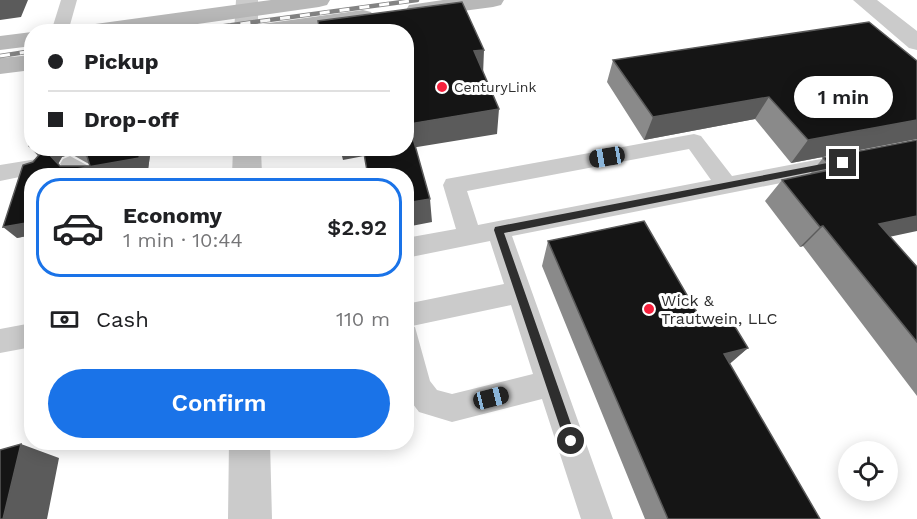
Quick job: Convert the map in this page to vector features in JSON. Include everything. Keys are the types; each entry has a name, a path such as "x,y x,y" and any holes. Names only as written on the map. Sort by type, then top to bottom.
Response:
{"street":[{"path":"159,24 247,14 319,0"},
{"path":"314,24 493,0"},
{"path":"864,0 917,43"},
{"path":"0,43 24,40"},
{"path":"0,66 24,63"},
{"path":"249,450 250,519"}],"lane":[{"path":"62,24 69,0"},
{"path":"470,236 454,185 694,141 727,186"},
{"path":"414,246 864,159"},
{"path":"30,168 37,167"},
{"path":"0,172 24,169"},
{"path":"498,230 597,519"},
{"path":"414,314 520,292"},
{"path":"0,341 24,336"},
{"path":"414,373 417,387 429,402 452,408 550,383"}],"building":[{"path":"462,2 484,50 474,51 499,109 414,123 414,24 319,24 318,21"},
{"path":"869,22 917,61 917,120 808,140 769,97 653,117 613,60"},
{"path":"917,140 917,216 879,224 917,267 917,342 823,226 820,227 782,180 834,169 823,158"},
{"path":"414,142 430,199 414,202 414,168 367,168 364,156 414,156"},
{"path":"38,156 51,156 60,166 90,166 87,156 139,156 139,158 82,168 24,168 24,223 3,227 23,165 33,162"},
{"path":"644,221 702,321 728,315 748,348 724,354 820,519 668,519 548,241"},
{"path":"21,444 3,519 0,519 0,450"}],"railway":[{"path":"240,24 417,0"},
{"path":"0,56 24,52"}],"place":[{"name":"CenturyLink","path":"442,87"},
{"name":"Wick & Trautwein, LLC","path":"649,309"}],"route":[{"path":"571,441 498,230 843,163"}]}
